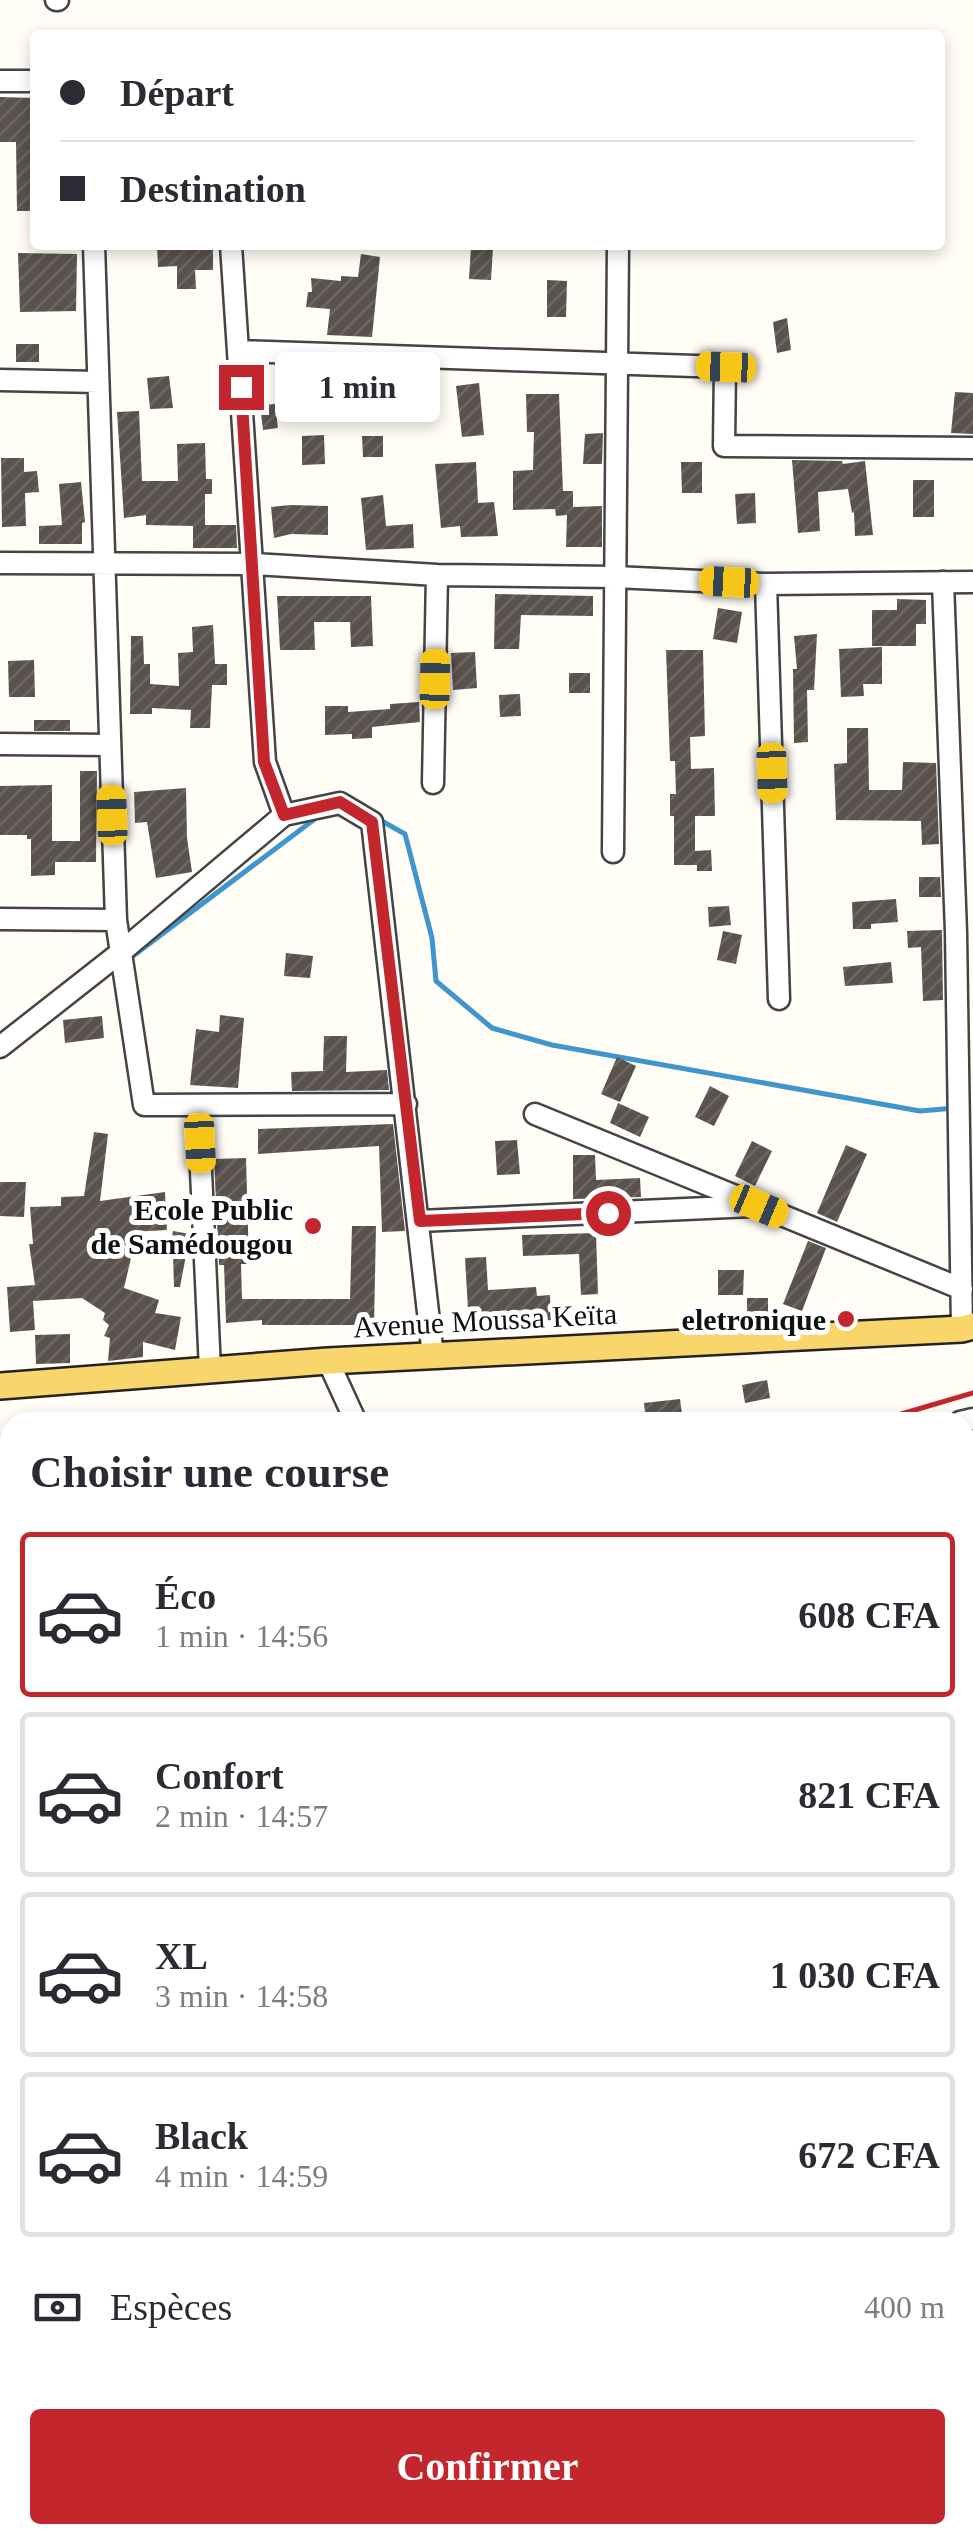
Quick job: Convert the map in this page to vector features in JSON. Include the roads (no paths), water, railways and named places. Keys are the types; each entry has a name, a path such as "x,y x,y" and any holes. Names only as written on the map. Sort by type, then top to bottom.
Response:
{"main road":[{"name":"Avenue Moussa Keïta","path":"0,1386 328,1361 968,1328"}],"street":[{"path":"0,81 30,81"},
{"path":"94,250 116,920 144,1104 406,1104"},
{"path":"231,250 264,762 284,815"},
{"path":"613,852 618,250"},
{"path":"238,351 726,367 724,446 973,448"},
{"path":"0,380 98,382"},
{"path":"0,562 254,564 437,575 766,584 973,582"},
{"path":"433,783 437,575"},
{"path":"943,582 964,932 958,1069 962,1289 968,1328"},
{"path":"766,584 778,1000"},
{"path":"0,744 110,745"},
{"path":"0,1047 122,952 284,815 340,802 372,822 433,1356"},
{"path":"0,919 116,920"},
{"path":"198,1106 210,1370"},
{"path":"535,1114 962,1289"},
{"path":"420,1221 759,1206"},
{"path":"328,1361 351,1412"}],"waterway":[{"path":"129,959 320,815"},
{"path":"380,820 405,834 432,938 436,981 492,1028 552,1045 920,1111 955,1108"}],"railway":[{"path":"908,1412 973,1393"}],"place":[{"name":"Ecole Public de Samédougou","path":"313,1226"},
{"name":"eletronique","path":"846,1319"}]}
